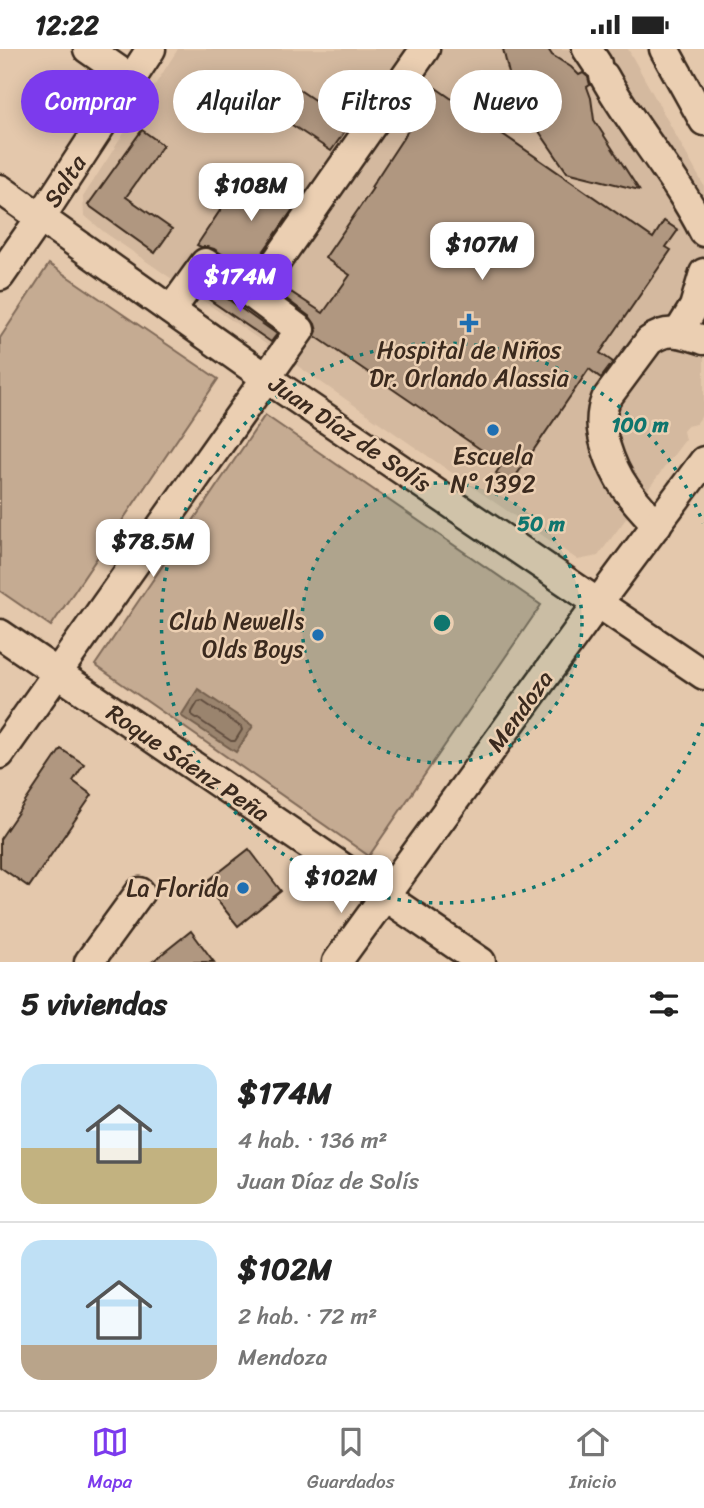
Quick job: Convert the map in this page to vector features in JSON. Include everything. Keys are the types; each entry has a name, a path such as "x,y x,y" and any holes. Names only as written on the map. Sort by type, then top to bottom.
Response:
{"street":[{"path":"88,49 118,70"},
{"name":"Salta","path":"137,70 151,49"},
{"path":"253,295 425,49"},
{"path":"664,49 704,121"},
{"path":"596,63 621,107 668,172 704,232"},
{"name":"Salta","path":"0,276 96,133"},
{"name":"Juan Díaz de Solís","path":"0,189 265,377 704,675"},
{"path":"0,754 300,330 205,263 171,310"},
{"path":"656,525 630,495 612,467 601,429 603,408 649,341 657,334 691,336 694,307 704,273"},
{"name":"Mendoza","path":"337,962 704,460"},
{"name":"Roque Sáenz Peña","path":"0,634 481,962"},
{"path":"89,962 140,892"}],"shaded area":[{"name":"Hospital de Niños Dr. Orlando Alassia","path":"178,49 628,49 704,186 704,413 696,424 687,426 683,431 685,440 598,556 578,560 104,232 84,215 83,197 124,133 159,133 159,79"},
{"path":"49,264 218,379 51,626 0,591 0,338"},
{"name":"Club Newells Olds Boys","path":"265,415 541,605 369,856 95,665"}],"water":[{"path":"198,689 253,726 236,752 181,716"}],"building":[{"path":"503,49 548,49 579,75 583,73 588,77 590,85 587,87 594,120 639,190 567,172 540,133 562,133 562,70 508,70"},
{"name":"Hospital de Niños Dr. Orlando Alassia","path":"436,88 450,98 450,133 501,133 653,238 664,221 678,230 666,247 671,250 600,353 613,362 601,378 589,369 511,483 496,473 502,464 315,336 317,331 310,317 276,291 280,285 323,313 350,275 325,258 373,188 371,187 406,133 436,133"},
{"path":"304,93 318,102 318,133 344,133 331,151 304,133"},
{"path":"140,133 146,133 163,145 126,197 172,229 155,253 88,205"},
{"path":"278,175 305,192 249,272 214,249 197,245 235,188 259,204"},
{"path":"211,287 277,334 271,342 204,296"},
{"path":"61,749 84,764 73,781 92,795 29,887 0,867 0,839"},
{"name":"La Florida","path":"249,849 281,891 238,926 204,884"},
{"path":"191,931 214,962 152,962"}],"place":[{"name":"Hospital de Niños Dr. Orlando Alassia","path":"469,323"},
{"name":"Escuela N° 1392","path":"493,430"},
{"name":"Club Newells Olds Boys","path":"318,635"},
{"name":"La Florida","path":"243,888"}]}
